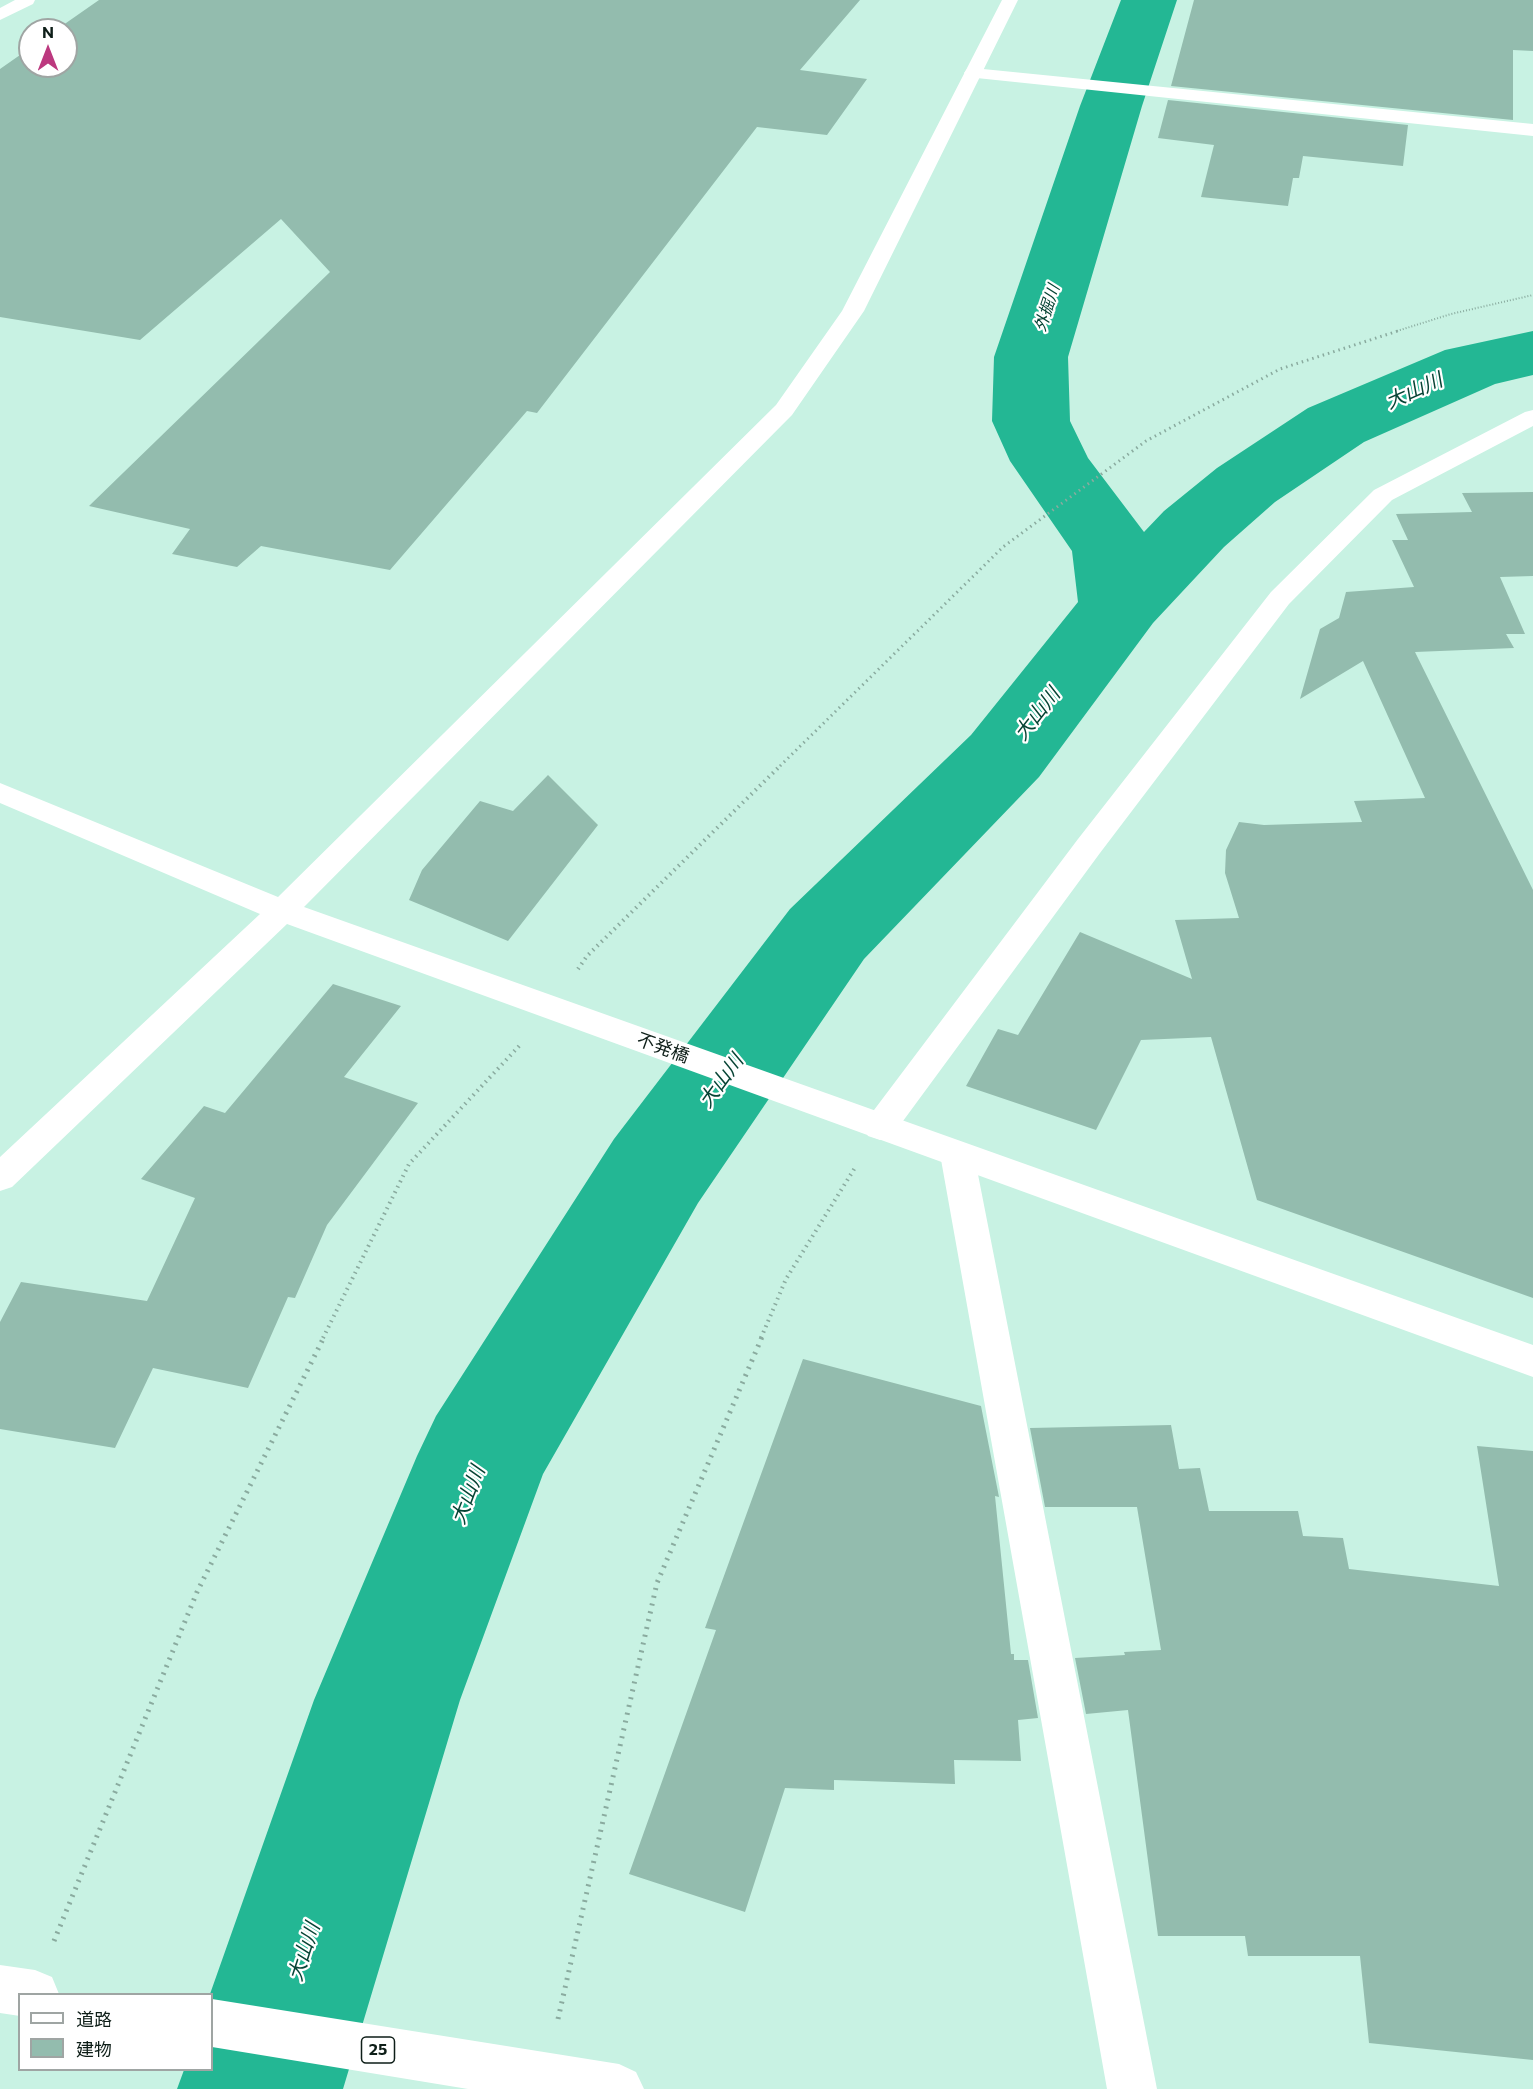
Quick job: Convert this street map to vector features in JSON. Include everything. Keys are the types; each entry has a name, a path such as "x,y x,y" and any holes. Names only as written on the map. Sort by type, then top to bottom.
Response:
{"street":[{"path":"0,15 27,0"},
{"path":"0,1178 282,911 784,410 853,311 1010,0"},
{"path":"973,73 1533,130"},
{"path":"880,1127 1082,855 1280,598 1383,495 1533,417"},
{"name":"不発橋","path":"1,794 282,911 1533,1361"},
{"path":"957,1154 1132,2089"},
{"path":"0,1989 26,1993"},
{"name":"25","path":"213,2023 619,2089"}],"path":[{"path":"545,2077 657,1583 786,1279 880,1127"}],"building":[{"path":"99,0 860,0 800,70 867,79 827,135 757,127 537,413 527,411 390,570 261,546 237,567 172,554 190,529 89,506 330,272 281,219 140,340 0,317 0,69 18,56 18,78 78,78 78,18 73,18"},
{"path":"1194,0 1533,0 1533,51 1513,50 1513,120 1171,86"},
{"path":"1168,100 1408,125 1403,166 1303,156 1299,178 1293,178 1288,206 1201,197 1214,145 1158,138"},
{"path":"1533,492 1533,576 1500,577 1525,634 1506,634 1514,648 1415,652 1533,890 1533,1298 1257,1200 1211,1037 1141,1040 1096,1130 966,1086 998,1029 1018,1035 1080,932 1192,979 1175,920 1239,918 1225,873 1226,850 1239,822 1264,825 1362,822 1354,801 1425,798 1363,661 1300,699 1320,629 1339,618 1346,592 1414,587 1392,540 1408,540 1396,514 1472,512 1462,493"},
{"path":"548,775 598,825 508,941 409,900 422,870 480,801 513,811"},
{"path":"333,984 401,1006 344,1077 418,1103 327,1225 295,1298 288,1297 248,1388 153,1368 115,1448 0,1429 0,1322 21,1282 147,1301 195,1198 141,1179 204,1106 225,1113"},
{"path":"803,1359 981,1406 999,1497 995,1496 1011,1654 1014,1654 1014,1660 1028,1660 1038,1718 1018,1720 1021,1761 954,1760 955,1784 834,1780 834,1790 785,1788 745,1912 629,1874 716,1630 705,1628"},
{"path":"1171,1425 1179,1469 1200,1468 1209,1511 1298,1511 1303,1536 1343,1538 1349,1569 1499,1586 1477,1446 1533,1451 1533,2060 1369,2043 1360,1956 1248,1956 1245,1936 1158,1936 1128,1710 1086,1714 1075,1658 1161,1650 1137,1507 1045,1507 1030,1428"}],"waterway":[{"name":"外掘川","path":"1122,604 1114,551 1050,461 1031,421 1031,357 1111,106 1149,0"},
{"name":"大山川","path":"1122,604 1194,529 1246,485 1336,425 1472,366 1533,353"},
{"name":"大山川","path":"260,2089 387,1700 483,1456 656,1171 827,934 1005,756 1122,604"}]}
